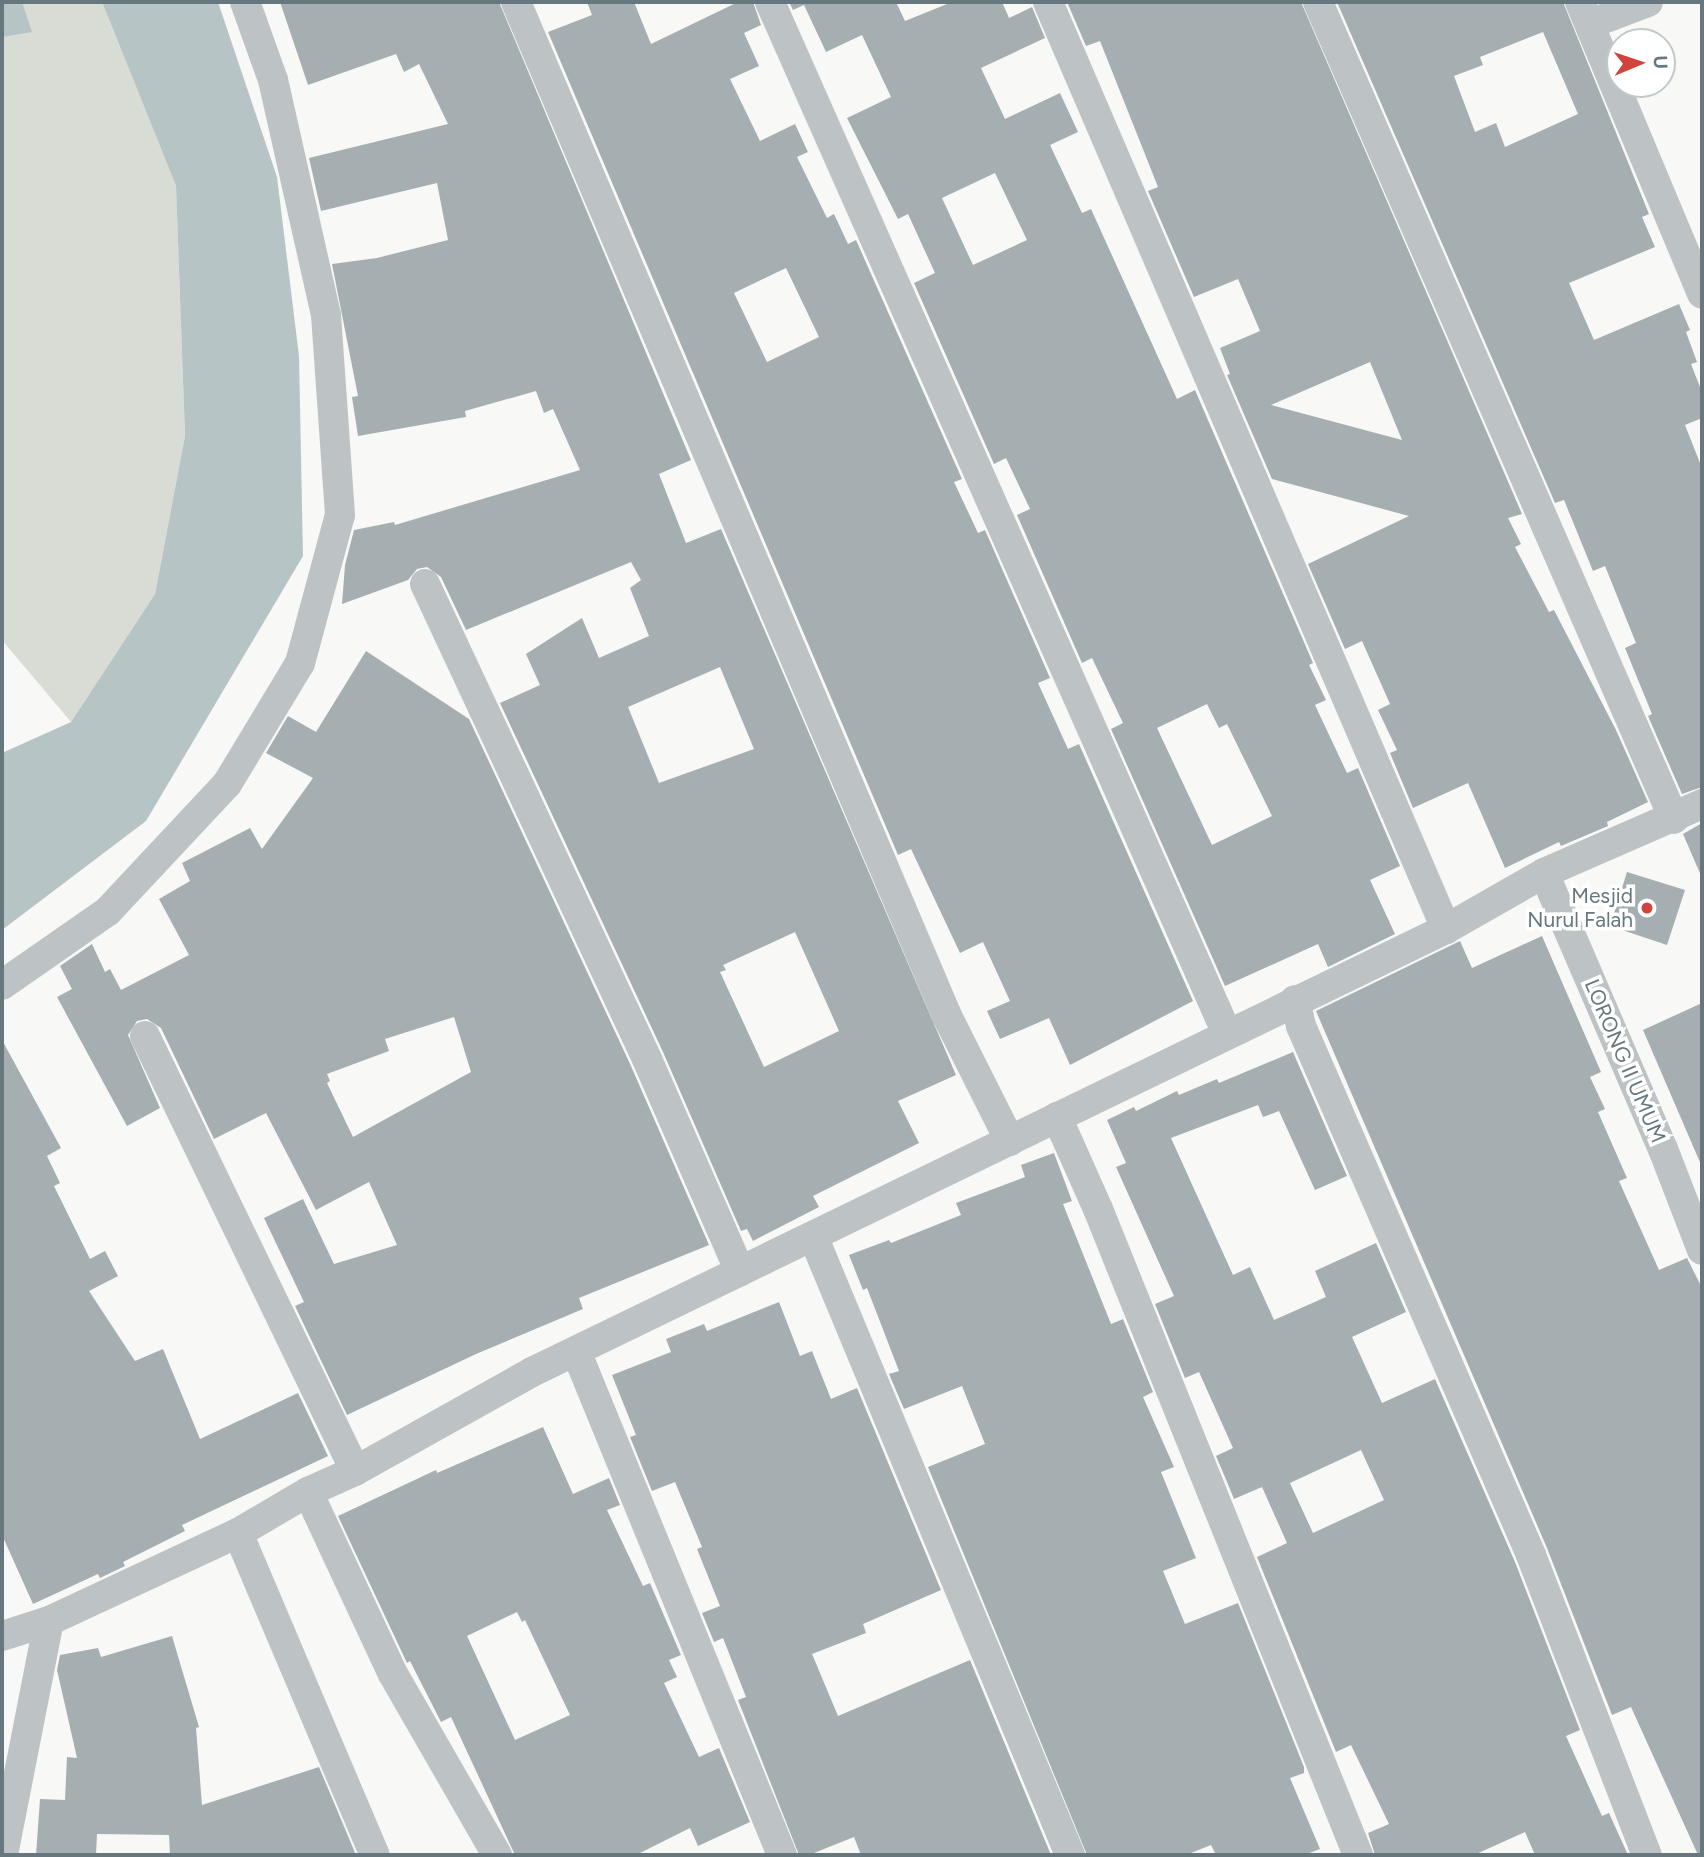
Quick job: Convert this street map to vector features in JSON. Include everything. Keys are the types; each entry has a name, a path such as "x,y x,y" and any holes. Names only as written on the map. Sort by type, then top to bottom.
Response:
{"street":[{"path":"2,985 108,911 227,785 300,663 340,515 326,315 273,80 245,2"},
{"path":"516,2 947,1016 1010,1141"},
{"path":"770,2 1227,1034"},
{"path":"1048,2 1446,929"},
{"path":"1318,2 1674,819"},
{"path":"1648,2 1585,13 1702,293"},
{"path":"425,584 647,1059 740,1272"},
{"path":"2,1636 49,1620 238,1533 308,1492 355,1471 576,1351 1446,929 1544,873 1674,819 1702,804"},
{"name":"LORONG II UMUM","path":"1544,873 1663,1149 1702,1250"},
{"path":"1295,1000 1301,1026 1531,1555 1647,1855"},
{"path":"145,1036 355,1471"},
{"path":"1057,1117 1098,1209 1358,1855"},
{"path":"813,1236 1070,1855"},
{"path":"576,1351 782,1855"},
{"path":"308,1492 393,1674 497,1855"},
{"path":"238,1533 376,1855"},
{"path":"3,1855 49,1620"}],"shaded area":[{"path":"2,2 102,2 176,186 185,436 155,594 71,722 2,640"},
{"path":"2,2 22,2 32,32 2,37"},
{"path":"102,2 218,2 277,177 299,356 303,556 146,821 2,930 2,753 71,722 155,594 185,436 176,186"}],"building":[{"path":"280,2 499,2 691,460 659,474 686,543 721,529 956,1075 898,1101 919,1143 813,1196 819,1207 753,1241 747,1229 741,1231 663,1052 500,703 540,685 526,654 582,618 599,658 649,636 630,588 641,580 631,562 466,630 441,577 427,567 417,569 408,580 342,604 345,565 354,530 394,522 395,525 580,470 553,409 544,413 536,391 465,411 466,417 358,436 352,397 358,396 332,264 377,258 448,240 437,183 321,211 309,158 448,124 419,64 404,72 396,54 308,85","holes":["720,667 754,749 659,783 628,707","795,932 839,1031 764,1067 720,972 726,970 723,965"]},
{"path":"587,2 634,2 651,44 738,2 753,2 761,25 744,33 759,66 730,79 760,141 795,124 808,152 797,157 827,218 834,214 848,244 856,240 962,479 954,482 978,533 985,530 1050,678 1038,683 1068,749 1079,744 1193,1001 1070,1065 1049,1018 1000,1039 987,1011 1010,1001 983,942 960,953 911,849 898,855 548,32 592,15","holes":["786,268 819,337 767,362 734,293"]},
{"path":"789,2 896,2 905,21 952,2 1002,2 1009,18 1032,7 1045,38 981,68 1005,119 1060,93 1078,132 1050,145 1082,213 1091,209 1177,399 1195,390 1313,663 1309,665 1326,700 1315,705 1347,773 1358,768 1400,866 1370,880 1395,934 1328,967 1318,944 1225,986 1111,729 1123,723 1092,658 1082,663 1017,515 1030,509 1006,458 994,464 914,283 935,273 908,214 898,219 847,118 891,97 862,35 826,52 804,5 793,10","holes":["995,173 1027,240 973,265 942,198","1207,704 1219,728 1227,724 1272,816 1212,845 1157,728"]},
{"path":"1067,2 1301,2 1522,514 1508,518 1521,544 1515,547 1549,612 1554,610 1616,730 1648,802 1607,822 1608,826 1561,846 1559,842 1505,868 1468,783 1413,808 1390,753 1397,750 1378,710 1390,704 1362,641 1345,649 1308,564 1409,516 1272,479 1227,375 1230,374 1220,348 1260,331 1238,279 1194,297 1148,191 1158,187 1100,41 1086,46","holes":["1370,362 1402,440 1271,405"]},
{"path":"1337,2 1563,2 1649,214 1642,217 1655,247 1569,283 1594,340 1679,304 1690,330 1686,332 1697,362 1691,364 1702,392 1702,418 1685,425 1702,468 1702,787 1682,794 1648,716 1652,714 1625,648 1636,643 1605,566 1593,571 1564,500 1555,503","holes":["1543,32 1578,114 1505,147 1496,123 1475,132 1454,76 1483,65 1480,57"]},
{"path":"366,651 469,719 631,1066 709,1245 579,1298 583,1309 476,1354 347,1415 295,1306 304,1302 264,1218 303,1199 334,1264 397,1245 369,1182 316,1210 266,1113 214,1139 161,1028 147,1019 137,1021 128,1035 160,1108 127,1126 57,997 72,989 60,966 92,944 105,972 110,969 121,990 189,955 159,899 190,881 182,863 250,828 262,849 313,778 266,753 288,716 316,732","holes":["454,1017 471,1072 353,1137 327,1083 330,1081 327,1074 389,1051 385,1039"]},
{"path":"1702,823 1702,878 1683,834"},
{"name":"Mesjid Nurul Falah","path":"1627,872 1685,890 1667,945 1610,926"},
{"path":"1542,936 1601,1072 1590,1077 1605,1109 1598,1112 1627,1178 1619,1181 1659,1270 1687,1258 1702,1288 1702,1855 1698,1855 1631,1707 1612,1715 1547,1548 1316,1011 1460,941 1472,968"},
{"path":"1702,1003 1702,1167 1643,1030"},
{"path":"2,1040 61,1148 47,1156 60,1183 54,1186 90,1259 105,1251 118,1276 89,1291 135,1361 163,1349 200,1439 298,1393 328,1456 182,1525 185,1531 123,1562 125,1566 100,1578 98,1574 33,1604 2,1535"},
{"path":"1293,1052 1347,1176 1315,1190 1279,1111 1263,1117 1258,1105 1171,1138 1233,1275 1250,1267 1274,1320 1326,1297 1315,1271 1376,1243 1406,1312 1352,1337 1382,1403 1435,1379 1515,1562 1580,1730 1566,1736 1602,1816 1609,1813 1628,1855 1535,1855 1525,1832 1474,1855 1375,1855 1368,1833 1389,1824 1351,1745 1336,1752 1257,1557 1287,1543 1262,1487 1234,1499 1216,1456 1233,1448 1199,1372 1185,1378 1155,1304 1174,1296 1116,1167 1126,1163 1107,1120 1134,1107 1136,1111 1177,1091 1179,1095 1217,1079 1219,1083","holes":["1361,1450 1384,1500 1313,1533 1290,1483"]},
{"path":"1054,1153 1072,1201 1063,1204 1111,1324 1123,1319 1153,1392 1143,1397 1174,1467 1161,1472 1196,1558 1163,1571 1185,1624 1238,1603 1304,1767 1304,1773 1290,1778 1320,1849 1304,1855 1216,1855 1211,1845 1186,1855 1087,1855 928,1467 985,1444 962,1386 904,1409 889,1374 899,1371 867,1288 863,1290 849,1255 889,1240 891,1243 961,1215 956,1203 1025,1177 1021,1165"},
{"path":"779,1302 800,1356 812,1351 831,1399 857,1388 941,1590 863,1624 866,1633 812,1654 838,1716 970,1660 1051,1855 861,1855 854,1837 809,1855 799,1855 738,1700 746,1697 723,1638 714,1642 702,1613 720,1606 697,1549 702,1547 675,1482 652,1491 630,1437 636,1435 612,1375 671,1352 666,1339 704,1324 707,1331"},
{"path":"543,1427 573,1494 609,1478 620,1505 607,1510 643,1586 650,1583 681,1655 669,1660 677,1677 664,1683 699,1757 719,1748 750,1822 698,1846 690,1828 636,1855 515,1855 451,1717 441,1722 410,1661 407,1663 338,1516 436,1470 437,1473","holes":["517,1612 522,1622 525,1620 570,1715 515,1740 467,1636"]},
{"path":"172,1636 199,1727 196,1728 202,1805 319,1767 356,1855 170,1855 169,1835 97,1834 96,1855 36,1855 40,1799 65,1800 67,1757 77,1758 57,1670 60,1655 98,1648 101,1657"}],"place":[{"name":"Mesjid Nurul Falah","path":"1647,908"}]}
